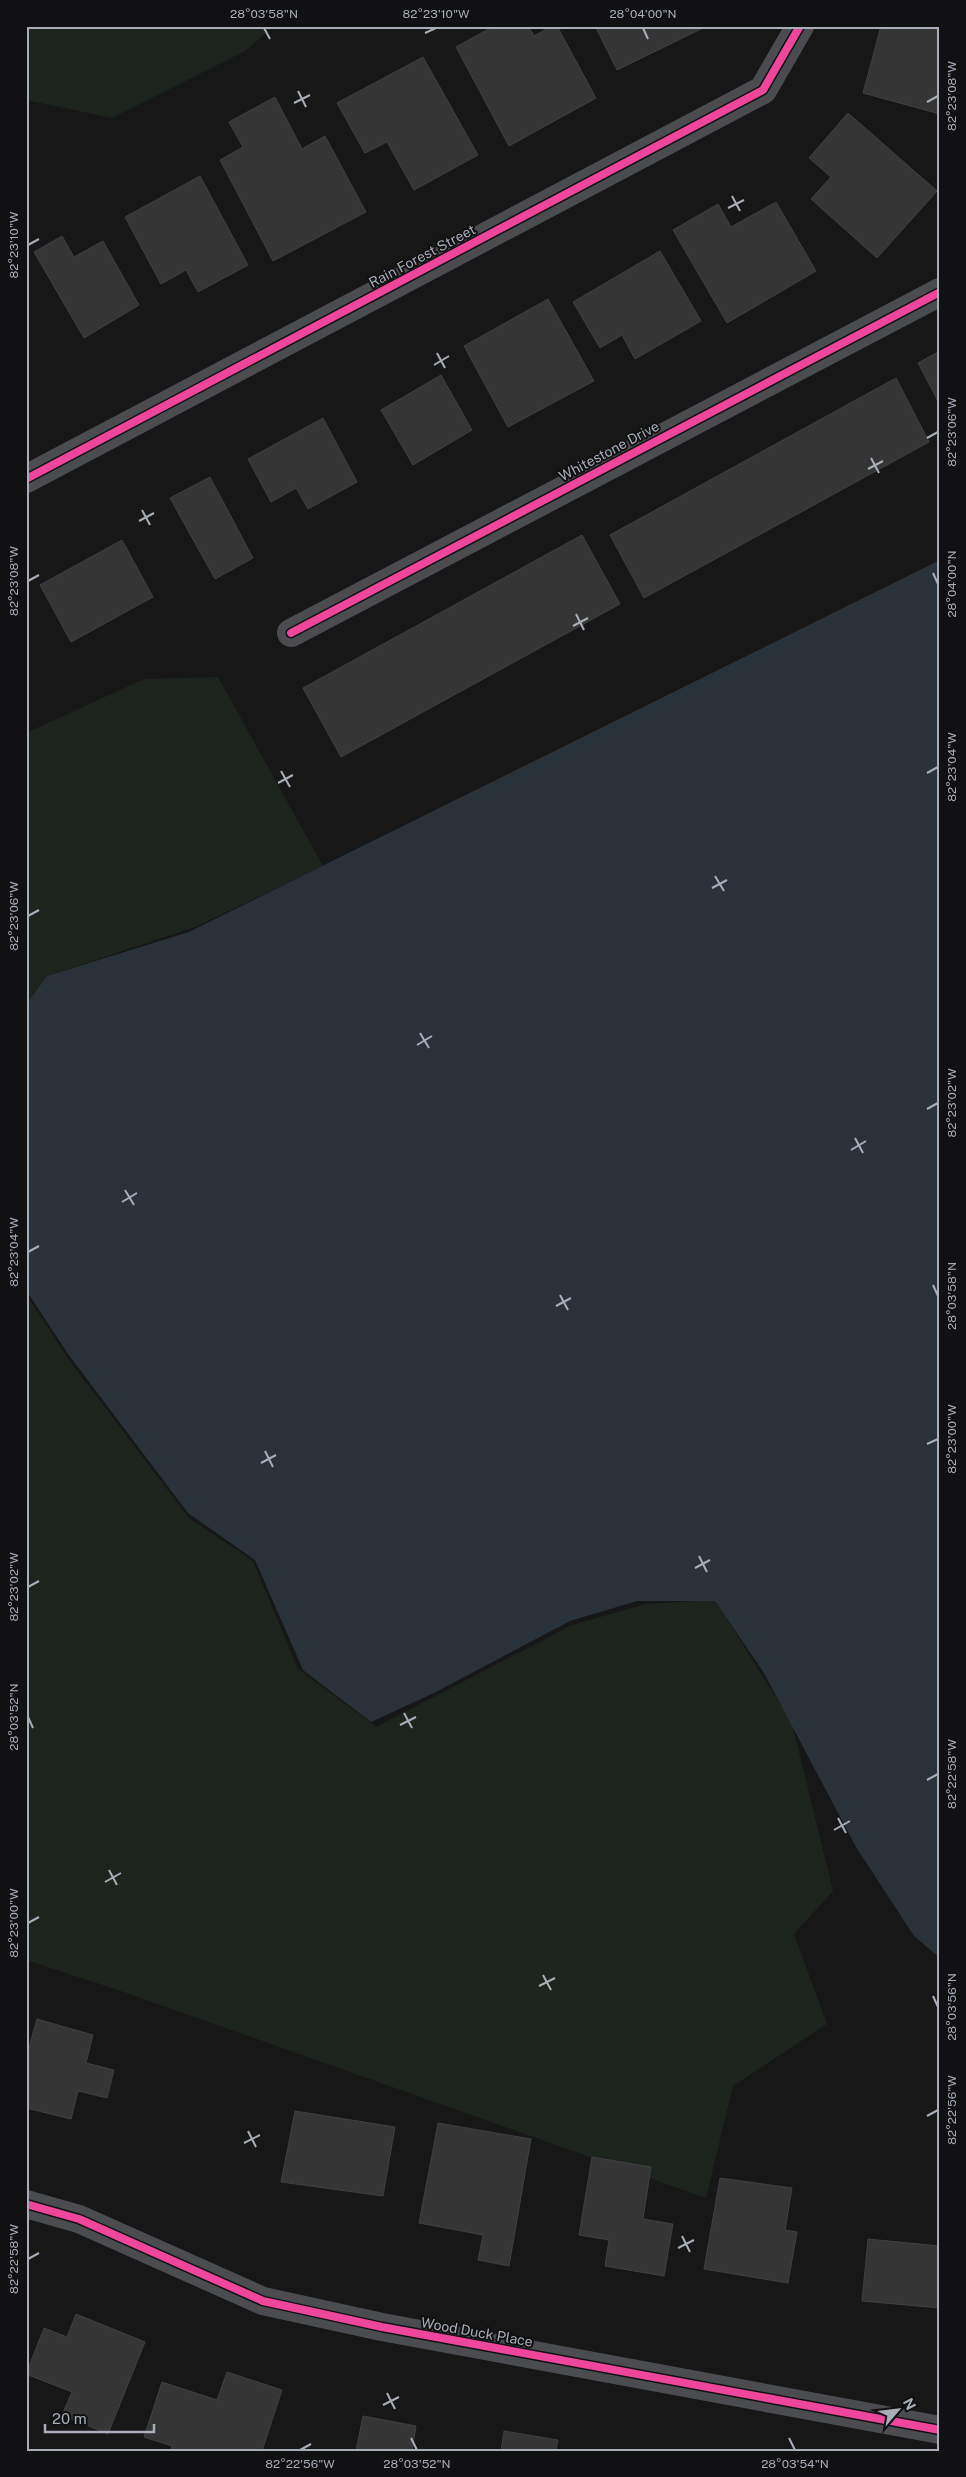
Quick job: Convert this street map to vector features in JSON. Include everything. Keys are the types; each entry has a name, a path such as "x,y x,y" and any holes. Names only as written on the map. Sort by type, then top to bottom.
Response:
{"street":[{"name":"Rain Forest Street","path":"26,479 763,90 800,26"},
{"name":"Whitestone Drive","path":"290,633 940,292"},
{"name":"Wood Duck Place","path":"26,2204 79,2218 263,2301 392,2329 940,2430"}],"shaded area":[{"path":"26,26 274,26 245,51 112,118 26,100"},
{"path":"940,560 940,1958 914,1936 856,1847 764,1673 715,1601 637,1601 570,1621 434,1693 371,1722 303,1670 255,1560 188,1513 68,1354 26,1290 26,1005 47,976 189,932"},
{"path":"218,677 323,866 195,927 47,976 26,1006 26,733 144,679"},
{"path":"26,1294 69,1360 189,1518 253,1561 298,1669 376,1727 572,1625 646,1604 715,1600 792,1723 833,1891 794,1934 827,2024 733,2086 706,2198 118,1990 26,1960"}],"building":[{"path":"494,26 528,26 534,36 552,26 557,26 596,98 509,146 456,47"},
{"path":"595,26 700,26 701,29 617,70"},
{"path":"881,26 940,26 940,114 863,93"},
{"path":"423,57 478,155 414,190 387,142 365,153 337,103"},
{"path":"275,97 302,149 325,136 366,212 273,261 220,160 243,147 229,122"},
{"path":"848,113 937,191 877,258 811,199 831,177 809,158"},
{"path":"200,176 248,265 198,292 186,270 161,284 125,217"},
{"path":"776,202 816,271 727,323 673,230 718,204 731,227"},
{"path":"62,236 74,257 103,241 139,305 84,338 34,252"},
{"path":"660,251 701,321 635,359 622,335 600,348 573,302"},
{"path":"548,299 594,381 508,427 464,346"},
{"path":"940,351 940,405 918,363"},
{"path":"441,375 472,430 413,465 381,410"},
{"path":"896,378 929,442 644,598 610,535"},
{"path":"323,418 357,482 308,509 296,488 271,502 248,459"},
{"path":"210,477 253,558 215,579 170,498"},
{"path":"582,535 620,604 341,757 303,688"},
{"path":"122,540 153,597 71,642 40,585"},
{"path":"37,2019 93,2035 86,2063 114,2070 107,2098 78,2091 71,2119 26,2108 26,2058"},
{"path":"295,2111 395,2127 383,2196 281,2182"},
{"path":"438,2123 531,2139 509,2266 478,2260 483,2235 419,2223"},
{"path":"592,2157 651,2167 643,2219 673,2224 664,2276 605,2266 609,2240 579,2235"},
{"path":"720,2178 792,2188 785,2230 797,2232 788,2283 704,2269"},
{"path":"868,2239 940,2246 940,2308 862,2301"},
{"path":"76,2314 145,2342 108,2434 62,2415 72,2392 26,2374 44,2328 67,2337"},
{"path":"227,2372 282,2390 262,2451 170,2451 172,2446 144,2437 162,2382 217,2400"},
{"path":"363,2416 416,2426 412,2451 356,2451"},
{"path":"504,2431 558,2440 556,2451 501,2451"}],"cycle path":[{"path":"26,479 763,90 800,26"},
{"path":"291,633 940,292"},
{"path":"26,2204 79,2219 263,2301 382,2327 940,2430"}]}
